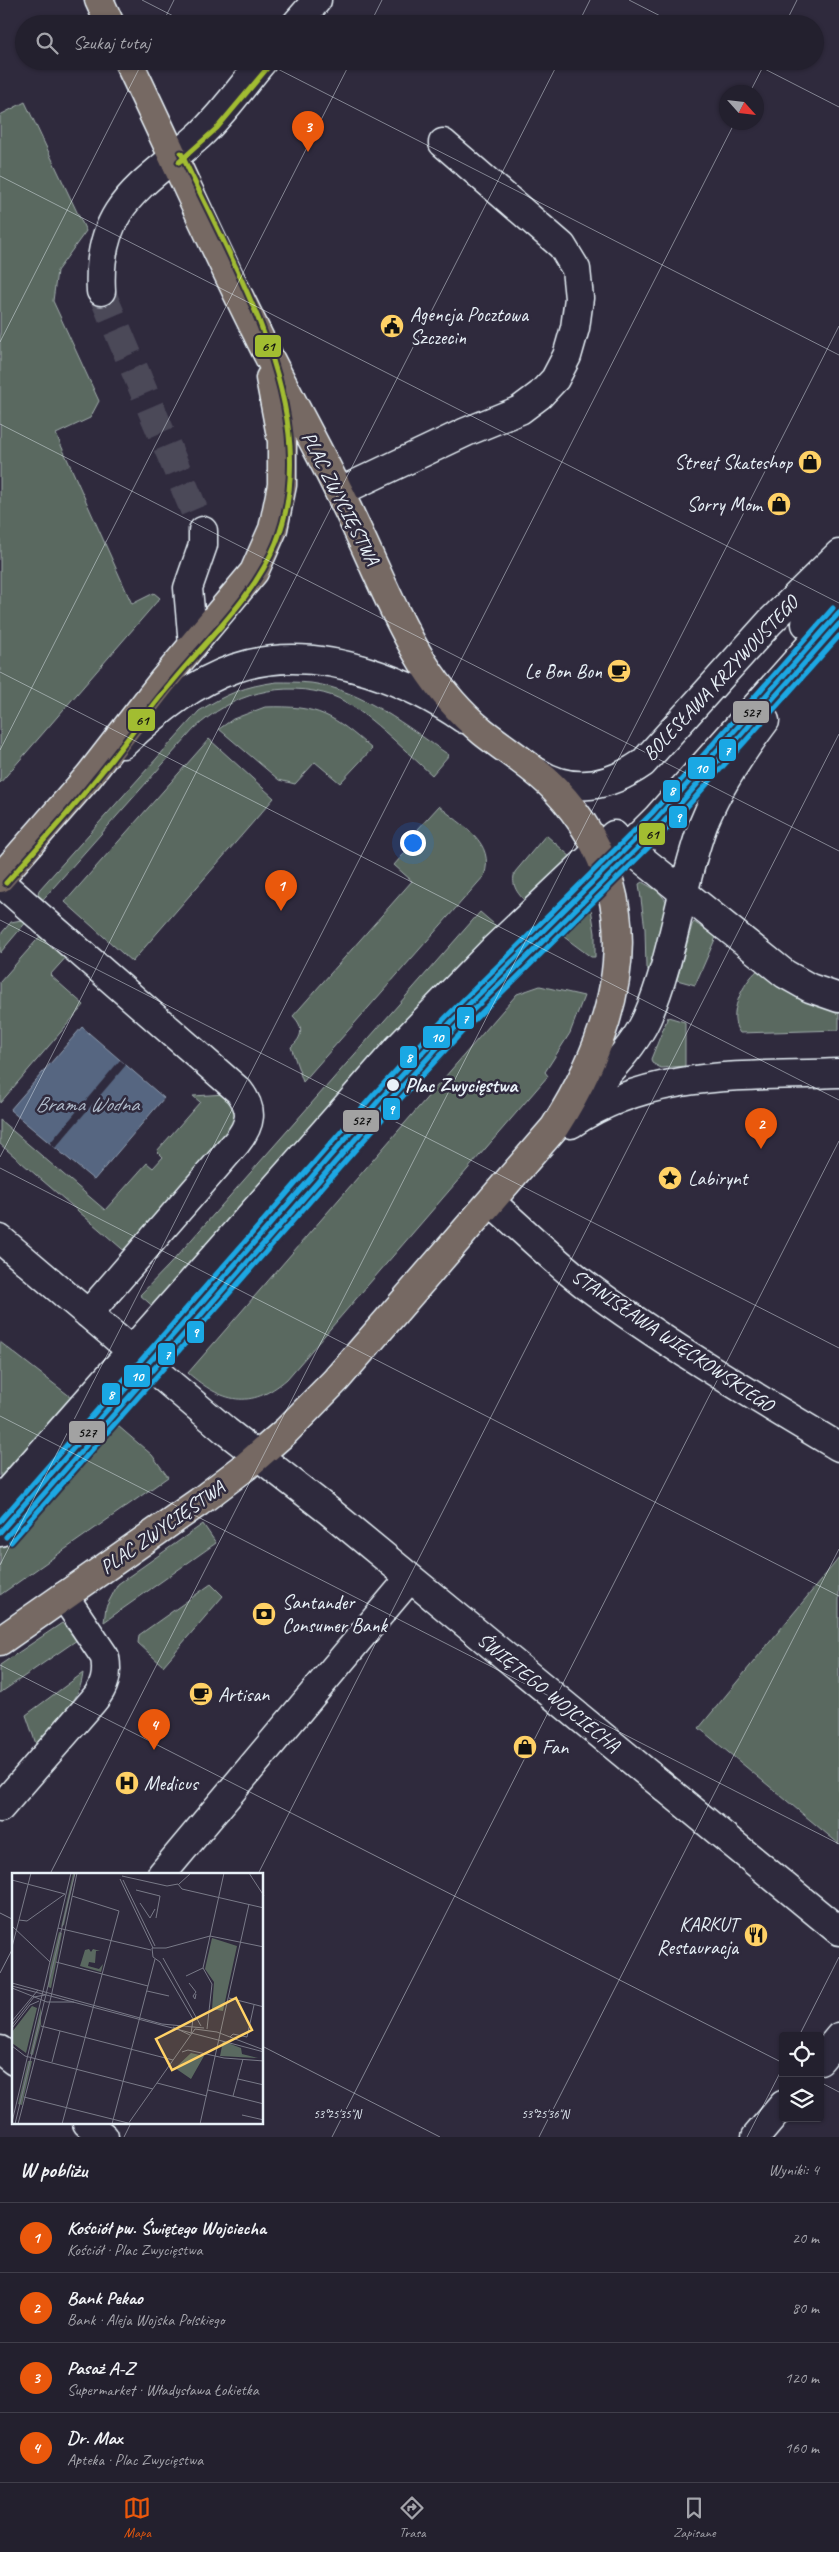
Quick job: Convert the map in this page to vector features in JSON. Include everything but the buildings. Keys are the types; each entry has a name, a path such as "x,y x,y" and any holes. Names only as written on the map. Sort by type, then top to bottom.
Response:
{"main road":[{"path":"99,0 106,15"},
{"path":"132,70 257,334"},
{"name":"PLAC ZWYCIĘSTWA","path":"0,1640 175,1519 258,1456 336,1380 541,1146 575,1094 594,1056 614,990 618,962 618,934 611,851 535,771 481,731 459,709 424,664 339,492 257,334"},
{"name":"PLAC ZWYCIĘSTWA","path":"0,878 89,776 193,645 254,572 269,541 278,515 284,471 282,441 269,374 257,334"}],"street":[{"path":"304,15 317,0"},
{"path":"102,291 102,249 121,207 154,172 212,123 256,70"},
{"path":"339,492 466,432 520,410 540,395 555,378 567,356 573,337 578,298 576,269 562,246 443,143"},
{"path":"193,645 188,588 203,545 203,531"},
{"name":"BOLESŁAWA KRZYWOUSTEGO","path":"535,771 561,784 580,786 607,782 643,763 770,622 839,554"},
{"path":"3,1496 140,1357 611,851 676,771 839,586"},
{"path":"611,851 690,782 839,613"},
{"path":"839,628 757,732 731,769 703,826 684,895 785,974 810,988 839,998"},
{"name":"PLAC ZWYCIĘSTWA","path":"89,776 146,723 184,693 217,675 262,660 282,658 319,660 368,672 423,694 481,731"},
{"name":"PLAC ZWYCIĘSTWA","path":"541,1146 627,1049 645,1022 658,991 684,895 611,851"},
{"path":"0,882 239,1091 250,1108 250,1122 241,1137 88,1314"},
{"path":"541,1146 595,1109 642,1089 684,1080 839,1073"},
{"name":"STANISŁAWA WIĘCKOWSKIEGO","path":"492,1202 582,1282 702,1364 839,1447"},
{"path":"0,1239 258,1456"},
{"path":"0,1532 140,1357"},
{"name":"ŚWIĘTEGO WOJCIECHA","path":"258,1456 410,1578 839,1931"},
{"path":"163,1873 410,1578"},
{"path":"0,1808 93,1701 105,1683 107,1667 102,1651 64,1596"},
{"path":"824,2055 839,2037"},
{"path":"756,2137 779,2110"},
{"path":"88,2124 104,2137"}],"green space":[{"path":"25,102 86,231 57,271 53,301 99,401 90,418 56,434 132,604 154,593 160,598 0,783 0,115"},
{"path":"277,682 311,683 349,693 384,711 449,755 432,775 371,720 358,710 333,696 295,689 259,693 241,699 209,717 194,729 38,905 39,890 199,711 236,692"},
{"path":"265,707 299,708 324,714 346,728 372,749 340,783 315,762 295,784 279,780 219,729 233,719"},
{"path":"209,739 274,798 132,962 65,902"},
{"path":"439,806 467,828 481,844 486,864 484,876 303,1082 291,1047 301,1032 297,1020 293,1016 412,881 394,865 422,833 418,829"},
{"path":"546,835 572,858 528,904 515,886 515,872"},
{"path":"642,882 658,891 667,902 650,971 646,968 645,929 639,884"},
{"path":"590,902 595,933 595,957 591,957 556,931"},
{"path":"480,912 502,931 398,1027 156,1309 140,1295 170,1264"},
{"path":"28,920 0,953 0,935 11,922"},
{"path":"694,922 716,937 695,985 677,980"},
{"path":"43,933 69,954 50,975 84,1005 0,1103 0,982"},
{"path":"758,970 797,997 839,1012 839,1030 740,1033 736,1026 735,1018 738,1000 752,975"},
{"path":"540,986 584,996 570,1033 545,1072 548,1076 287,1379 261,1396 236,1399 213,1391 188,1373 517,994"},
{"path":"668,1017 685,1022 685,1066 661,1068 652,1063 651,1059"},
{"path":"226,1094 234,1108 236,1116 235,1125 128,1254 0,1144 0,1120 105,1210 147,1163 153,1168 163,1157 157,1151 200,1102 193,1096"},
{"path":"0,1342 76,1401 0,1485"},
{"path":"111,1420 152,1455 168,1477 0,1595 0,1548"},
{"path":"203,1524 216,1543 104,1622 106,1607 118,1584"},
{"path":"839,1558 839,1844 699,1728"},
{"path":"211,1584 223,1596 163,1666 138,1643 139,1635"},
{"path":"62,1623 77,1640 0,1693 0,1665"},
{"path":"83,1673 81,1684 72,1703 36,1744 26,1715"}],"water":[{"name":"Brama Wodna","path":"82,1027 164,1098 94,1180 10,1110"}],"pier":[{"path":"120,1060 126,1065 55,1148 50,1143"}],"tunnel":[{"path":"101,291 203,531"}],"transit line":[{"name":"61","path":"179,162 217,128 266,70"},
{"name":"61","path":"6,883 84,793 159,698 242,601 266,563 276,543 284,520 290,484 290,447 285,409 276,371 249,296 181,153"},
{"name":"8","path":"0,1521 375,1093 446,1017 652,813 833,608"},
{"name":"10","path":"0,1532 381,1098 451,1022 657,818 839,613"},
{"name":"527","path":"0,1532 381,1098 451,1022 657,818 839,613"},
{"name":"7","path":"6,1537 456,1027 663,823 839,624"},
{"name":"61","path":"6,1537 456,1027 663,823 839,624"},
{"name":"9","path":"11,1542 392,1108 462,1032 668,828 839,636"}],"place":[{"name":"Pasaż A-Z","path":"308,152"},
{"name":"Agencja Pocztowa Szczecin","path":"392,326"},
{"name":"Street Skateshop","path":"810,462"},
{"name":"Sorry Mom","path":"779,504"},
{"name":"Le Bon Bon","path":"619,671"},
{"name":"Kościół pw. Świętego Wojciecha","path":"281,911"},
{"name":"Plac Zwycięstwa","path":"393,1085"},
{"name":"Bank Pekao","path":"761,1149"},
{"name":"Labirynt","path":"670,1178"},
{"name":"Santander Consumer Bank","path":"264,1614"},
{"name":"Artisan","path":"201,1694"},
{"name":"Fan","path":"525,1747"},
{"name":"Dr. Max","path":"154,1750"},
{"name":"Medicus","path":"127,1783"},
{"name":"KARKUT Restauracja","path":"756,1935"}]}
